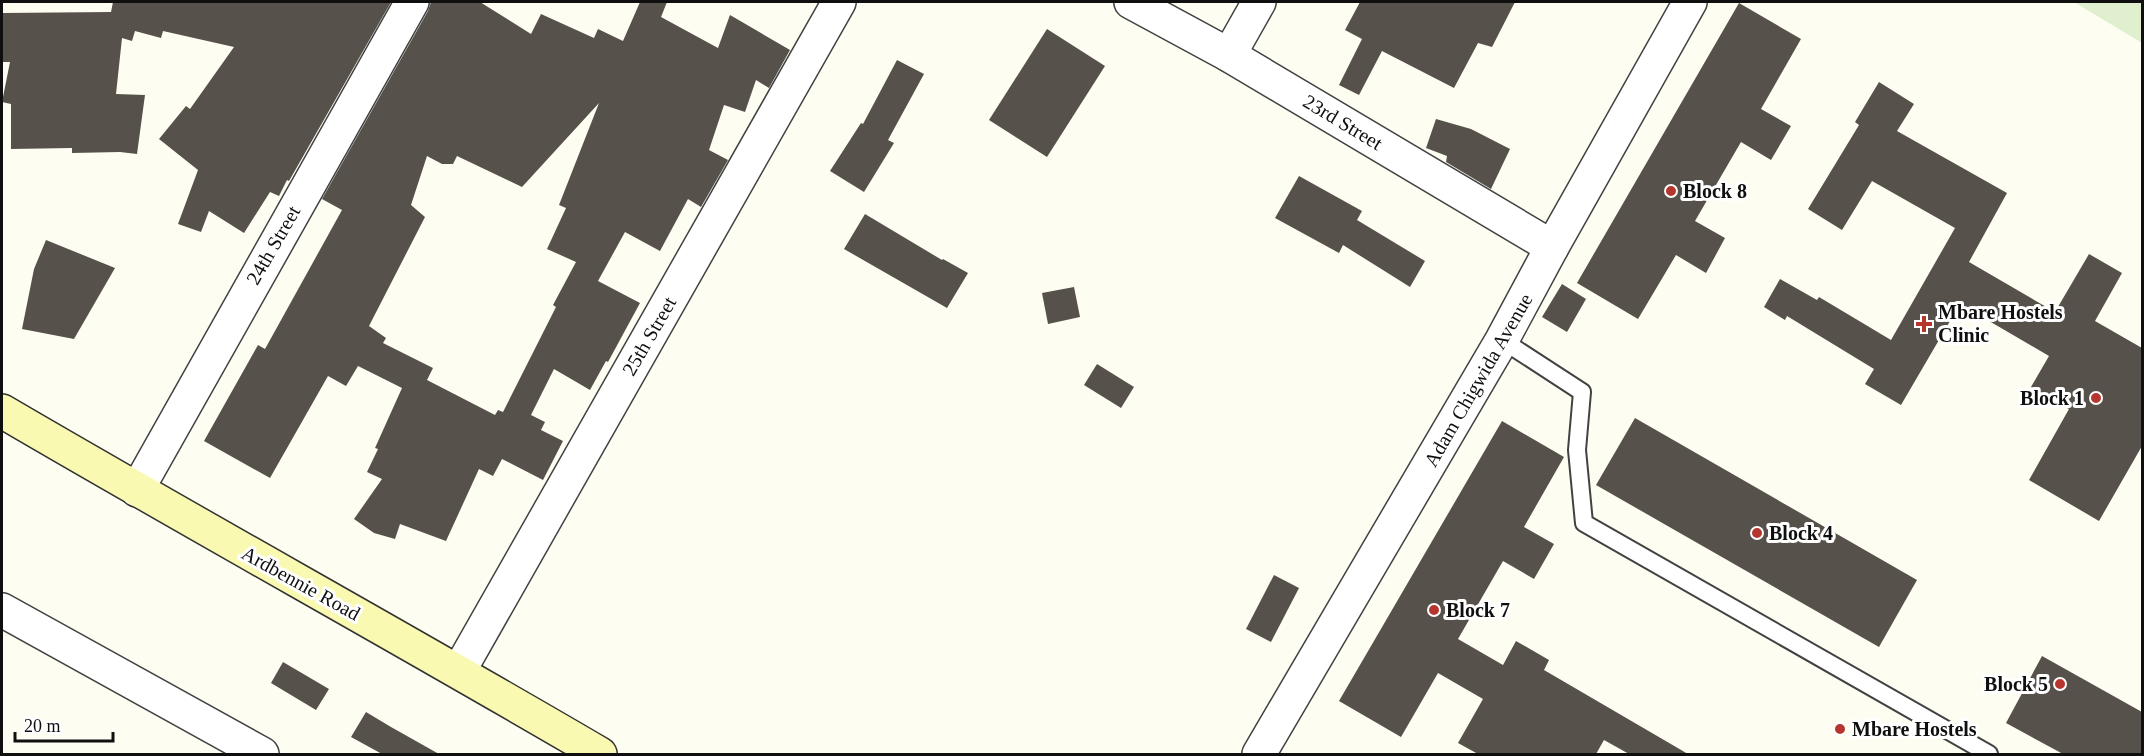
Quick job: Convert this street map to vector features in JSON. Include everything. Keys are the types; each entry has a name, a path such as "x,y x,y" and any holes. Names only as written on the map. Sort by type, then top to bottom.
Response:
{"main road":[{"name":"Ardbennie Road","path":"2,411 137,490 459,671 600,754"}],"street":[{"name":"24th Street","path":"137,490 412,2"},
{"name":"25th Street","path":"459,671 839,2"},
{"name":"23rd Street","path":"1131,2 1228,55 1552,247"},
{"path":"1228,55 1260,2"},
{"name":"Adam Chigwida Avenue","path":"1259,754 1503,340 1552,247 1690,2"},
{"path":"2,610 249,751"}],"lane":[{"path":"1503,340 1582,392 1577,450 1584,523 1989,754"}],"green space":[{"path":"2074,2 2142,2 2142,43"}],"building":[{"path":"113,2 391,2 289,181 287,180 279,196 270,192 244,233 209,211 201,232 178,224 198,170 159,139 186,106 190,109 234,47 163,31 161,38 135,31 132,41 122,38 116,94 145,95 137,154 72,153 72,148 11,149 11,104 2,102 10,62 2,62 2,13 111,12"},
{"path":"431,2 480,2 531,34 541,14 594,38 598,29 623,41 640,2 667,2 661,17 718,48 730,15 790,50 769,88 756,80 745,112 724,105 709,150 728,160 701,207 688,199 660,251 625,232 598,281 640,303 590,390 554,369 531,415 545,422 541,430 563,441 543,480 502,459 493,476 479,469 446,541 400,524 395,539 374,533 354,519 382,479 367,472 378,449 375,448 402,388 358,366 346,386 328,376 270,478 204,441 258,345 265,349 342,210 322,199","holes":["599,103 559,205 566,208 547,249 576,262 553,305 556,307 503,412 498,410 495,415 427,380 433,368 383,343 386,338 369,326 425,217 411,205 427,156 442,164 453,164 457,156 522,187"]},
{"path":"1360,2 1515,2 1492,47 1478,43 1454,88 1382,51 1359,95 1339,85 1362,39 1345,30"},
{"name":"Block 8","path":"1739,3 1801,39 1761,109 1791,126 1771,160 1741,142 1695,221 1725,238 1706,273 1676,255 1638,319 1577,283"},
{"path":"1047,29 1105,66 1047,157 989,120"},
{"path":"897,60 924,74 888,140 894,143 864,192 830,171 861,123 863,124"},
{"path":"1879,82 1914,104 1897,131 2007,193 1969,262 2055,312 2089,254 2122,273 2095,321 2142,348 2142,446 2099,521 2029,480 2069,409 2031,387 2049,356 1960,304 1901,405 1865,384 1874,369 1787,316 1785,320 1764,307 1780,279 1817,300 1819,297 1891,340 1955,228 1872,181 1842,230 1808,209 1859,125 1855,122"},
{"path":"1436,119 1471,129 1510,149 1491,189 1446,162 1447,156 1426,148"},
{"path":"1299,176 1362,211 1357,220 1425,261 1410,287 1343,245 1339,253 1275,218"},
{"path":"865,214 968,273 947,308 844,249"},
{"path":"46,240 115,268 74,339 22,329 34,269"},
{"path":"1562,284 1586,299 1567,332 1542,317"},
{"path":"1074,287 1080,317 1048,324 1042,293"},
{"path":"1097,364 1134,387 1121,408 1084,385"},
{"name":"Block 4","path":"1635,418 1917,580 1879,647 1596,485"},
{"name":"Block 7","path":"1502,421 1564,457 1524,527 1554,544 1534,579 1503,561 1458,639 1503,665 1516,641 1549,660 1544,670 1688,754 1629,754 1604,740 1596,754 1478,754 1458,743 1483,699 1438,673 1401,737 1339,701"},
{"path":"1274,575 1299,588 1271,642 1246,629"},
{"name":"Block 5","path":"2042,656 2142,712 2142,754 2063,754 2006,723"},
{"path":"283,662 329,689 316,710 271,683"},
{"path":"366,712 439,754 382,754 351,737"}],"place":[{"name":"Block 8","path":"1671,191"},
{"name":"Mbare Hostels Clinic","path":"1924,324"},
{"name":"Block 1","path":"2096,398"},
{"name":"Block 4","path":"1757,533"},
{"name":"Block 7","path":"1434,610"},
{"name":"Block 5","path":"2060,684"},
{"name":"Mbare Hostels","path":"1840,729"}]}
